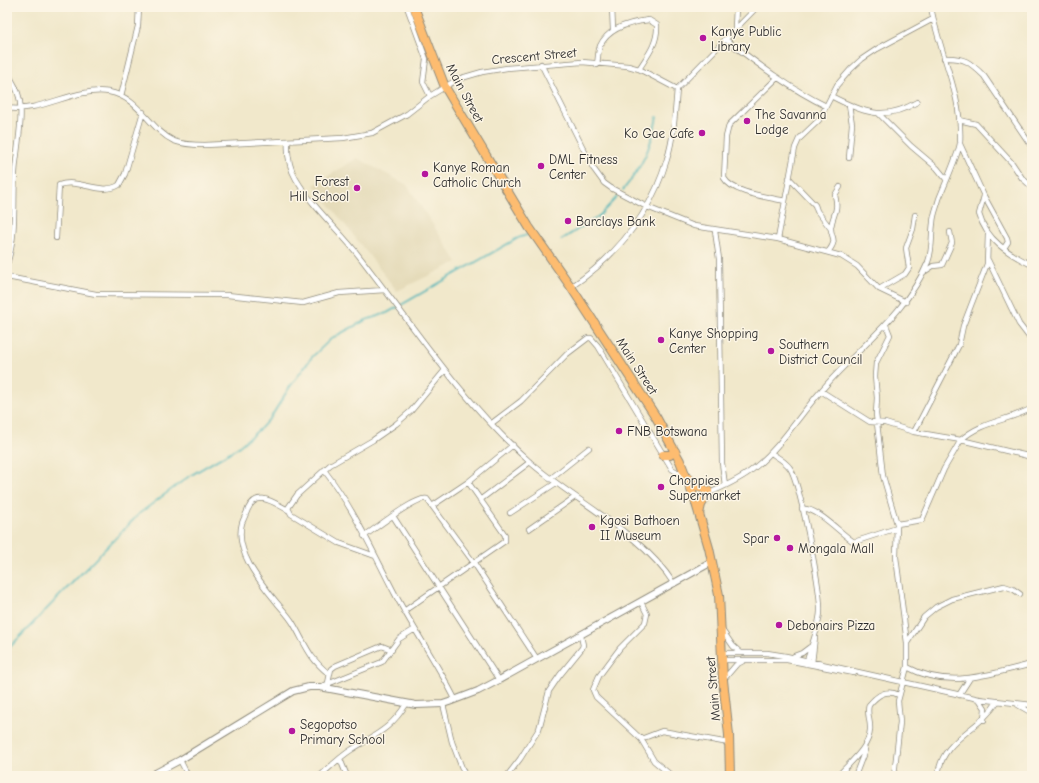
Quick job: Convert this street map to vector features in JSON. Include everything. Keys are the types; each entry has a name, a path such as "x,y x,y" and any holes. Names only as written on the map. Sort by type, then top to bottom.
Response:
{"highway":[{"name":"Main Street","path":"414,7 445,87 529,227 571,287 656,417 675,451 685,475 694,497 712,562 719,595 730,776"},
{"path":"663,455 670,455 675,451"},
{"path":"685,475 693,484 709,492 700,507 699,515"}],"street":[{"path":"7,108 20,110 76,95 99,92 121,96 137,32 139,7"},
{"path":"407,7 426,60 423,82 430,96"},
{"path":"612,7 613,30"},
{"path":"735,28 736,7"},
{"path":"571,287 586,277 622,244 647,207 667,160 672,136 677,89 725,38 757,7"},
{"path":"931,7 944,58 954,88 959,120 960,144 984,196 1007,238 1008,242 1004,248"},
{"path":"778,239 795,148 799,139 819,120 837,85 862,59 933,19"},
{"path":"597,65 599,47 604,39 613,30 649,20 656,25 654,45 639,69"},
{"path":"725,38 777,78 802,94 826,106"},
{"path":"944,58 964,59 976,67 984,76 1032,147"},
{"name":"Crescent Street","path":"121,96 143,112 163,134 174,141 184,144 205,145 343,138 372,133 408,114 430,96 458,79 482,72 541,64 582,62 597,65 628,66 639,69 677,89"},
{"path":"541,64 593,168 604,183 647,207 694,226 714,231 778,239 828,252 850,261 880,289 906,302"},
{"path":"7,73 19,98 20,110 7,264"},
{"path":"777,78 729,125 726,137 724,178 728,184 736,189 785,201"},
{"path":"830,96 849,105 879,114 893,113 904,110 917,102"},
{"path":"849,105 852,124 849,158"},
{"path":"56,238 59,185 68,184 106,189 119,185 125,174 143,112"},
{"path":"879,114 911,146 937,168 946,179"},
{"path":"959,120 976,124 1012,163 1022,178 1032,187"},
{"path":"288,141 287,155 292,172 302,188 395,302 445,370 492,423 530,462 645,550 662,567 674,584"},
{"path":"694,497 725,485 749,472 771,453 821,391 857,351 886,325 906,302 923,273 931,253 933,222 946,179 960,144"},
{"path":"789,178 816,205 817,211 831,229 834,237 833,245 828,252"},
{"path":"831,229 837,205 835,195 840,187"},
{"path":"984,196 979,214 988,234 995,243 1032,265"},
{"path":"880,289 905,274 909,268 906,248 913,229 915,215"},
{"path":"714,231 719,259 722,463 725,485"},
{"path":"923,273 932,266 942,265 952,243 950,232"},
{"path":"914,432 959,345 963,326 977,293 988,260 988,234"},
{"path":"988,260 1001,284 1019,324 1032,340"},
{"path":"7,277 96,294 227,295 304,303 339,293 385,290"},
{"path":"886,325 890,335 875,369 876,422 883,476 897,526 896,557 906,643 907,667 898,702 900,729 894,776"},
{"path":"492,423 530,393 567,354 588,338 591,338 598,346 672,469 685,475"},
{"path":"288,510 297,495 333,462 396,424 411,411 445,370"},
{"path":"821,391 868,421 893,424 914,432 961,440 1032,457"},
{"path":"802,509 807,508 816,513 854,542 897,526 922,520 944,469 961,440 976,428 1021,415 1032,408"},
{"path":"432,506 468,482 513,445"},
{"path":"550,478 589,448"},
{"path":"771,453 790,467 802,509 820,600 820,616 809,662"},
{"path":"480,500 530,462"},
{"path":"324,470 341,494 455,700"},
{"path":"404,610 503,543 506,536 468,482"},
{"path":"510,513 556,483"},
{"path":"529,529 575,497"},
{"path":"329,674 316,663 306,650 293,622 254,571 245,555 241,537 242,524 251,503 257,498 264,498 288,510 290,514 339,543 375,556"},
{"path":"364,536 422,498 427,499 474,563 537,659"},
{"path":"393,516 499,680"},
{"path":"150,776 180,760 293,691 309,687 320,687 407,703 443,704 455,700 478,691 581,636 712,562"},
{"path":"906,643 930,611 952,599 1004,586 1013,589 1020,594"},
{"path":"641,602 647,614 645,623 620,648 599,676 593,690 596,697 640,739 654,762 672,776"},
{"path":"320,687 382,662 399,640 415,629"},
{"path":"722,630 734,648 742,654"},
{"path":"507,776 540,729 547,695 560,675 582,648 583,645 581,636"},
{"path":"328,683 329,674 335,666 382,646 392,650"},
{"path":"790,656 802,653 812,648"},
{"path":"812,648 820,659 830,665"},
{"path":"722,657 766,653 790,656 809,662 883,677"},
{"path":"722,657 769,659 830,665 959,695 1031,706"},
{"path":"723,680 736,665 746,659"},
{"path":"907,667 925,676 950,680 970,678 1032,664"},
{"path":"959,695 970,678"},
{"path":"838,776 868,742 871,729 868,718 869,705 882,693 892,692 899,695"},
{"path":"979,699 985,708 984,720"},
{"path":"938,776 938,765 947,749 984,720 997,702"},
{"path":"320,776 340,759 390,726 399,716 407,703"},
{"path":"443,704 453,747 465,776"},
{"path":"1014,704 1032,713"},
{"path":"640,739 662,731 729,743"},
{"path":"855,776 864,750 863,748"},
{"path":"340,759 348,776"},
{"path":"180,760 188,776"}],"shaded area":[{"path":"357,158 407,185 457,262 397,291 314,185"}],"waterway":[{"path":"623,190 636,173 645,156 652,138 657,117"},
{"path":"561,240 599,216 617,197"},
{"path":"7,650 140,513 188,477 237,448 261,428 271,417 289,388 312,357 332,338 366,320 387,313 518,238 527,235"}],"place":[{"name":"Kanye Public Library","path":"703,38"},
{"name":"The Savanna Lodge","path":"747,121"},
{"name":"Ko Gae Cafe","path":"702,133"},
{"name":"DML Fitness Center","path":"541,166"},
{"name":"Kanye Roman Catholic Church","path":"425,174"},
{"name":"Forest Hill School","path":"357,188"},
{"name":"Barclays Bank","path":"568,221"},
{"name":"Kanye Shopping Center","path":"661,340"},
{"name":"Southern District Council","path":"771,351"},
{"name":"FNB Botswana","path":"619,431"},
{"name":"Choppies Supermarket","path":"661,487"},
{"name":"Kgosi Bathoen II Museum","path":"592,527"},
{"name":"Spar","path":"777,538"},
{"name":"Mongala Mall","path":"790,548"},
{"name":"Debonairs Pizza","path":"779,625"},
{"name":"Segopotso Primary School","path":"292,731"}]}
